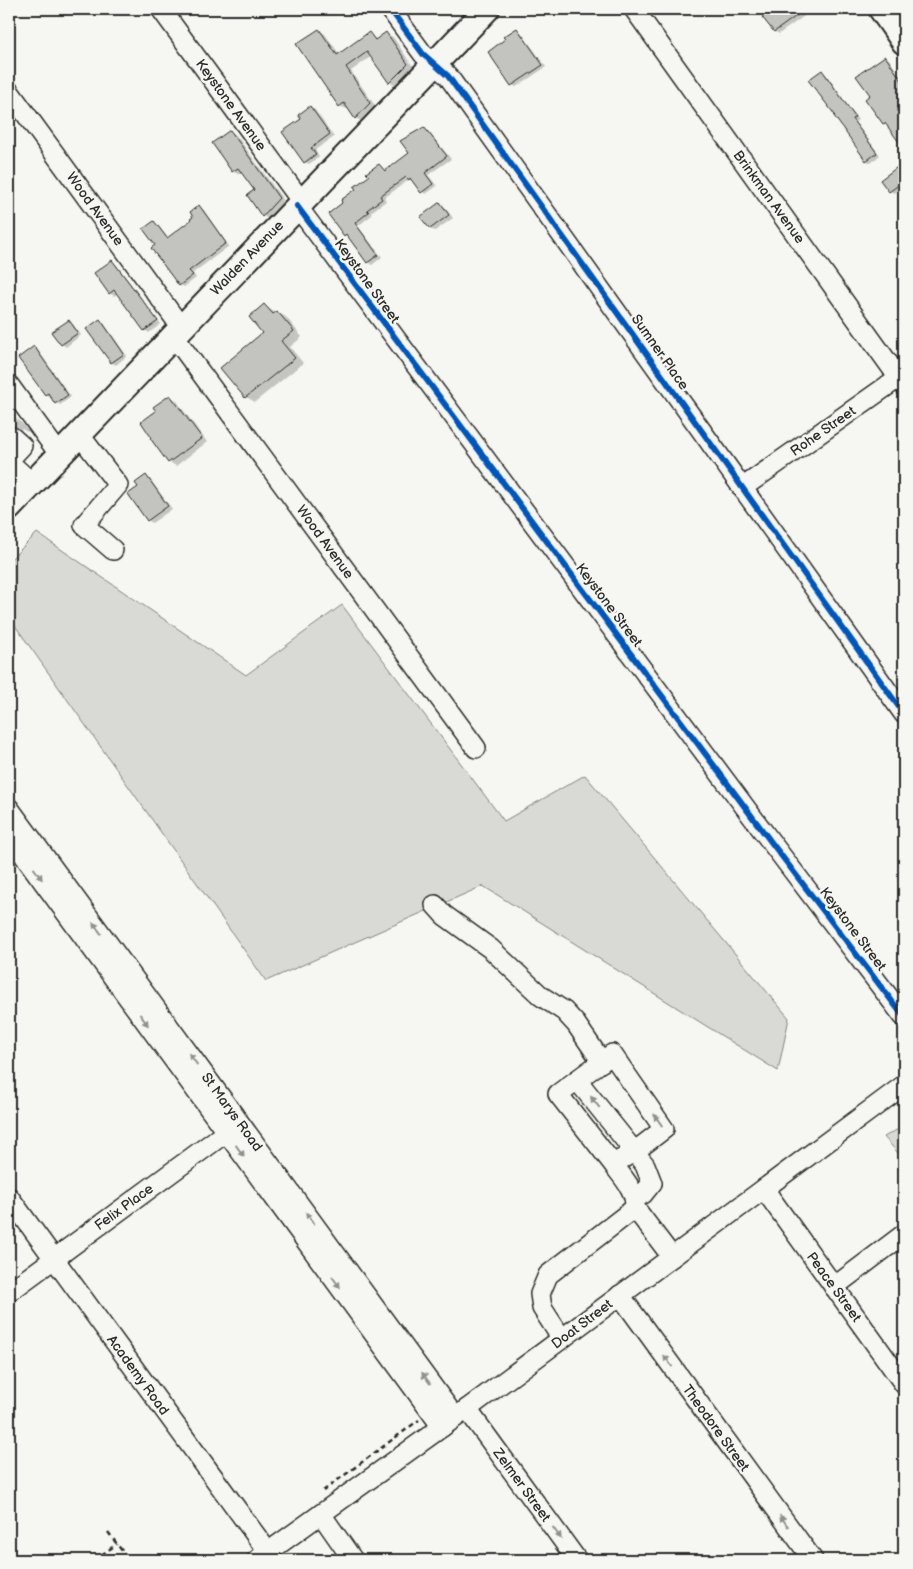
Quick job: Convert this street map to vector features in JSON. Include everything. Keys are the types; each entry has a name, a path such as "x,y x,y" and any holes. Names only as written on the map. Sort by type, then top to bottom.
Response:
{"main road":[{"name":"Walden Avenue","path":"9,508 487,9"},
{"path":"881,9 904,42"}],"street":[{"name":"Keystone Avenue","path":"160,9 299,204"},
{"name":"Sumner Place","path":"390,9 423,54 448,76 904,714"},
{"name":"Brinkman Avenue","path":"634,9 902,379"},
{"name":"Wood Avenue","path":"9,91 177,331 476,748"},
{"name":"Keystone Street","path":"299,204 738,799 904,1017"},
{"name":"Rohe Street","path":"742,488 902,379"},
{"path":"9,384 59,454"},
{"path":"79,434 118,485 84,525 113,550"},
{"path":"12,437 22,446 9,461 32,483"},
{"name":"St Marys Road","path":"9,810 134,992 233,1127 322,1248 455,1418"},
{"name":"St Marys Road","path":"9,835 134,992"},
{"path":"435,904 444,915 491,949 540,996 564,1011 602,1062"},
{"path":"612,1164 634,1152 664,1129 612,1054 558,1094 633,1192 636,1203 672,1257"},
{"path":"562,1339 542,1308 540,1294 548,1275 636,1203 652,1183 644,1165 577,1080"},
{"name":"Doat Street","path":"261,1557 455,1418 904,1085"},
{"name":"Felix Place","path":"9,1292 233,1127"},
{"name":"Peace Street","path":"764,1189 904,1384"},
{"name":"Academy Road","path":"9,1197 49,1262 261,1557"},
{"name":"Academy Road","path":"9,1219 49,1262"},
{"path":"834,1287 904,1234"},
{"name":"Theodore Street","path":"620,1295 813,1560"},
{"name":"Zelmer Street","path":"455,1418 577,1560"},
{"path":"321,1514 353,1560"}],"path":[{"path":"317,1495 422,1418"},
{"path":"108,1532 129,1560"},
{"path":"94,1560 117,1544"},
{"path":"9,1552 15,1560"}],"shaded area":[{"path":"37,533 246,675 342,605 504,821 585,775 789,1018 778,1071 483,886 266,981 9,617 9,561"},
{"path":"904,1126 904,1160 884,1137"}],"building":[{"path":"774,9 806,9 774,32 762,17"},
{"path":"517,28 543,65 511,86 488,52 505,39 503,37"},
{"path":"319,29 337,55 369,32 375,40 386,32 408,64 389,83 367,52 346,67 370,103 355,119 344,103 339,107 296,44"},
{"path":"885,56 904,84 904,149 865,99 870,95 856,76"},
{"path":"822,70 855,117 852,119 877,153 866,161 835,115 808,80"},
{"path":"310,106 330,134 311,148 316,154 304,163 282,132 301,119 298,115"},
{"path":"424,127 447,156 425,173 433,184 421,193 410,178 409,180 406,177 380,196 382,199 367,210 369,212 355,223 378,255 367,263 346,234 344,236 328,214 342,203 341,200 356,189 354,187 369,176 366,173 379,164 385,171 409,153 400,141"},
{"path":"230,130 279,198 262,217 247,195 254,190 238,168 232,172 212,143"},
{"path":"904,162 904,181 889,192 880,180"},
{"path":"440,202 449,215 430,229 420,217"},
{"path":"199,205 226,243 189,271 193,275 179,286 151,248 155,245 143,229 154,221 167,238 191,220 193,217 190,212"},
{"path":"112,260 158,321 144,331 114,290 109,294 94,273"},
{"path":"264,304 273,314 277,311 294,331 281,341 295,358 245,398 220,368 262,333 249,317"},
{"path":"100,319 124,354 111,363 86,329"},
{"path":"69,320 78,333 61,345 51,332"},
{"path":"34,346 68,395 55,404 48,393 45,395 18,358"},
{"path":"170,395 202,438 168,463 141,422 156,411 153,407"},
{"path":"146,475 168,506 147,521 128,494 138,487 135,483"}],"cycle path":[{"path":"390,9 423,54 448,76 904,714"},
{"path":"297,206 774,846 904,1017"}]}
